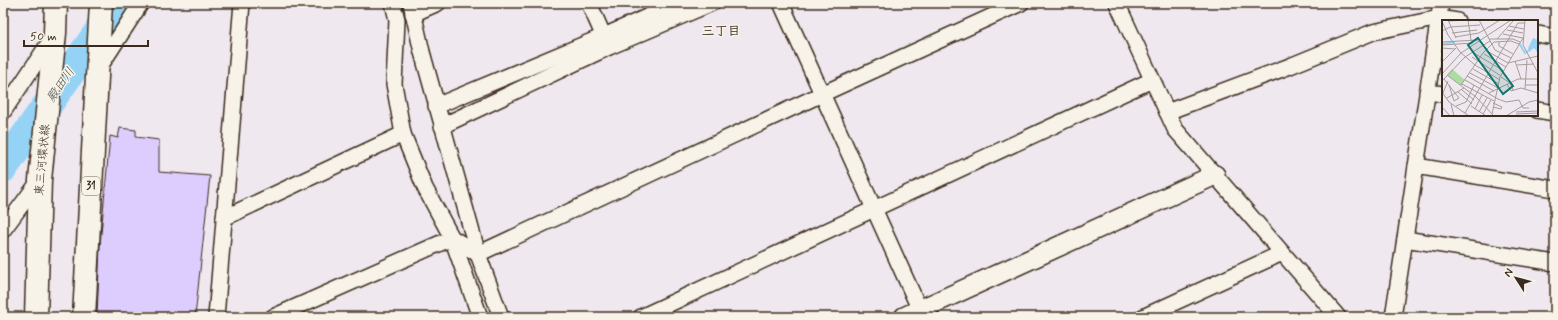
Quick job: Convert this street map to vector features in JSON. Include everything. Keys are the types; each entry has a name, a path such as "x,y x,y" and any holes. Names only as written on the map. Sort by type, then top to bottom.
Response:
{"main road":[{"name":"東三河環状線","path":"36,317 40,180 55,38 56,3"},
{"name":"31","path":"84,317 101,3"}],"street":[{"path":"97,63 141,3"},
{"path":"216,317 242,3"},
{"path":"393,3 397,20 394,84 403,134 425,188 452,238 480,317"},
{"path":"438,3 412,9 436,106 478,254 501,317"},
{"path":"589,3 606,42"},
{"path":"442,126 606,42 678,3"},
{"path":"436,106 712,3"},
{"path":"781,3 874,210 915,315 1215,175"},
{"path":"478,254 1021,3"},
{"path":"1116,3 1175,129 1338,317"},
{"path":"1393,317 1441,3"},
{"path":"1167,112 1290,66 1373,32 1438,18 1451,20"},
{"path":"1538,34 1555,37"},
{"path":"3,112 55,38"},
{"path":"641,317 1152,80"},
{"path":"1427,92 1442,94"},
{"path":"1538,110 1555,113"},
{"path":"224,218 403,134"},
{"path":"1416,166 1555,189"},
{"path":"3,230 40,180"},
{"path":"452,238 478,254"},
{"path":"273,317 290,313 452,238"},
{"path":"1405,239 1555,263"},
{"path":"1144,317 1282,253"}],"building":[{"path":"120,128 136,130 136,137 159,140 159,172 210,176 195,317 97,317 100,245 110,136 118,138"}],"waterway":[{"name":"殿田川","path":"3,168 119,3"}],"district":[{"name":"三丁目","path":"721,31"}]}
